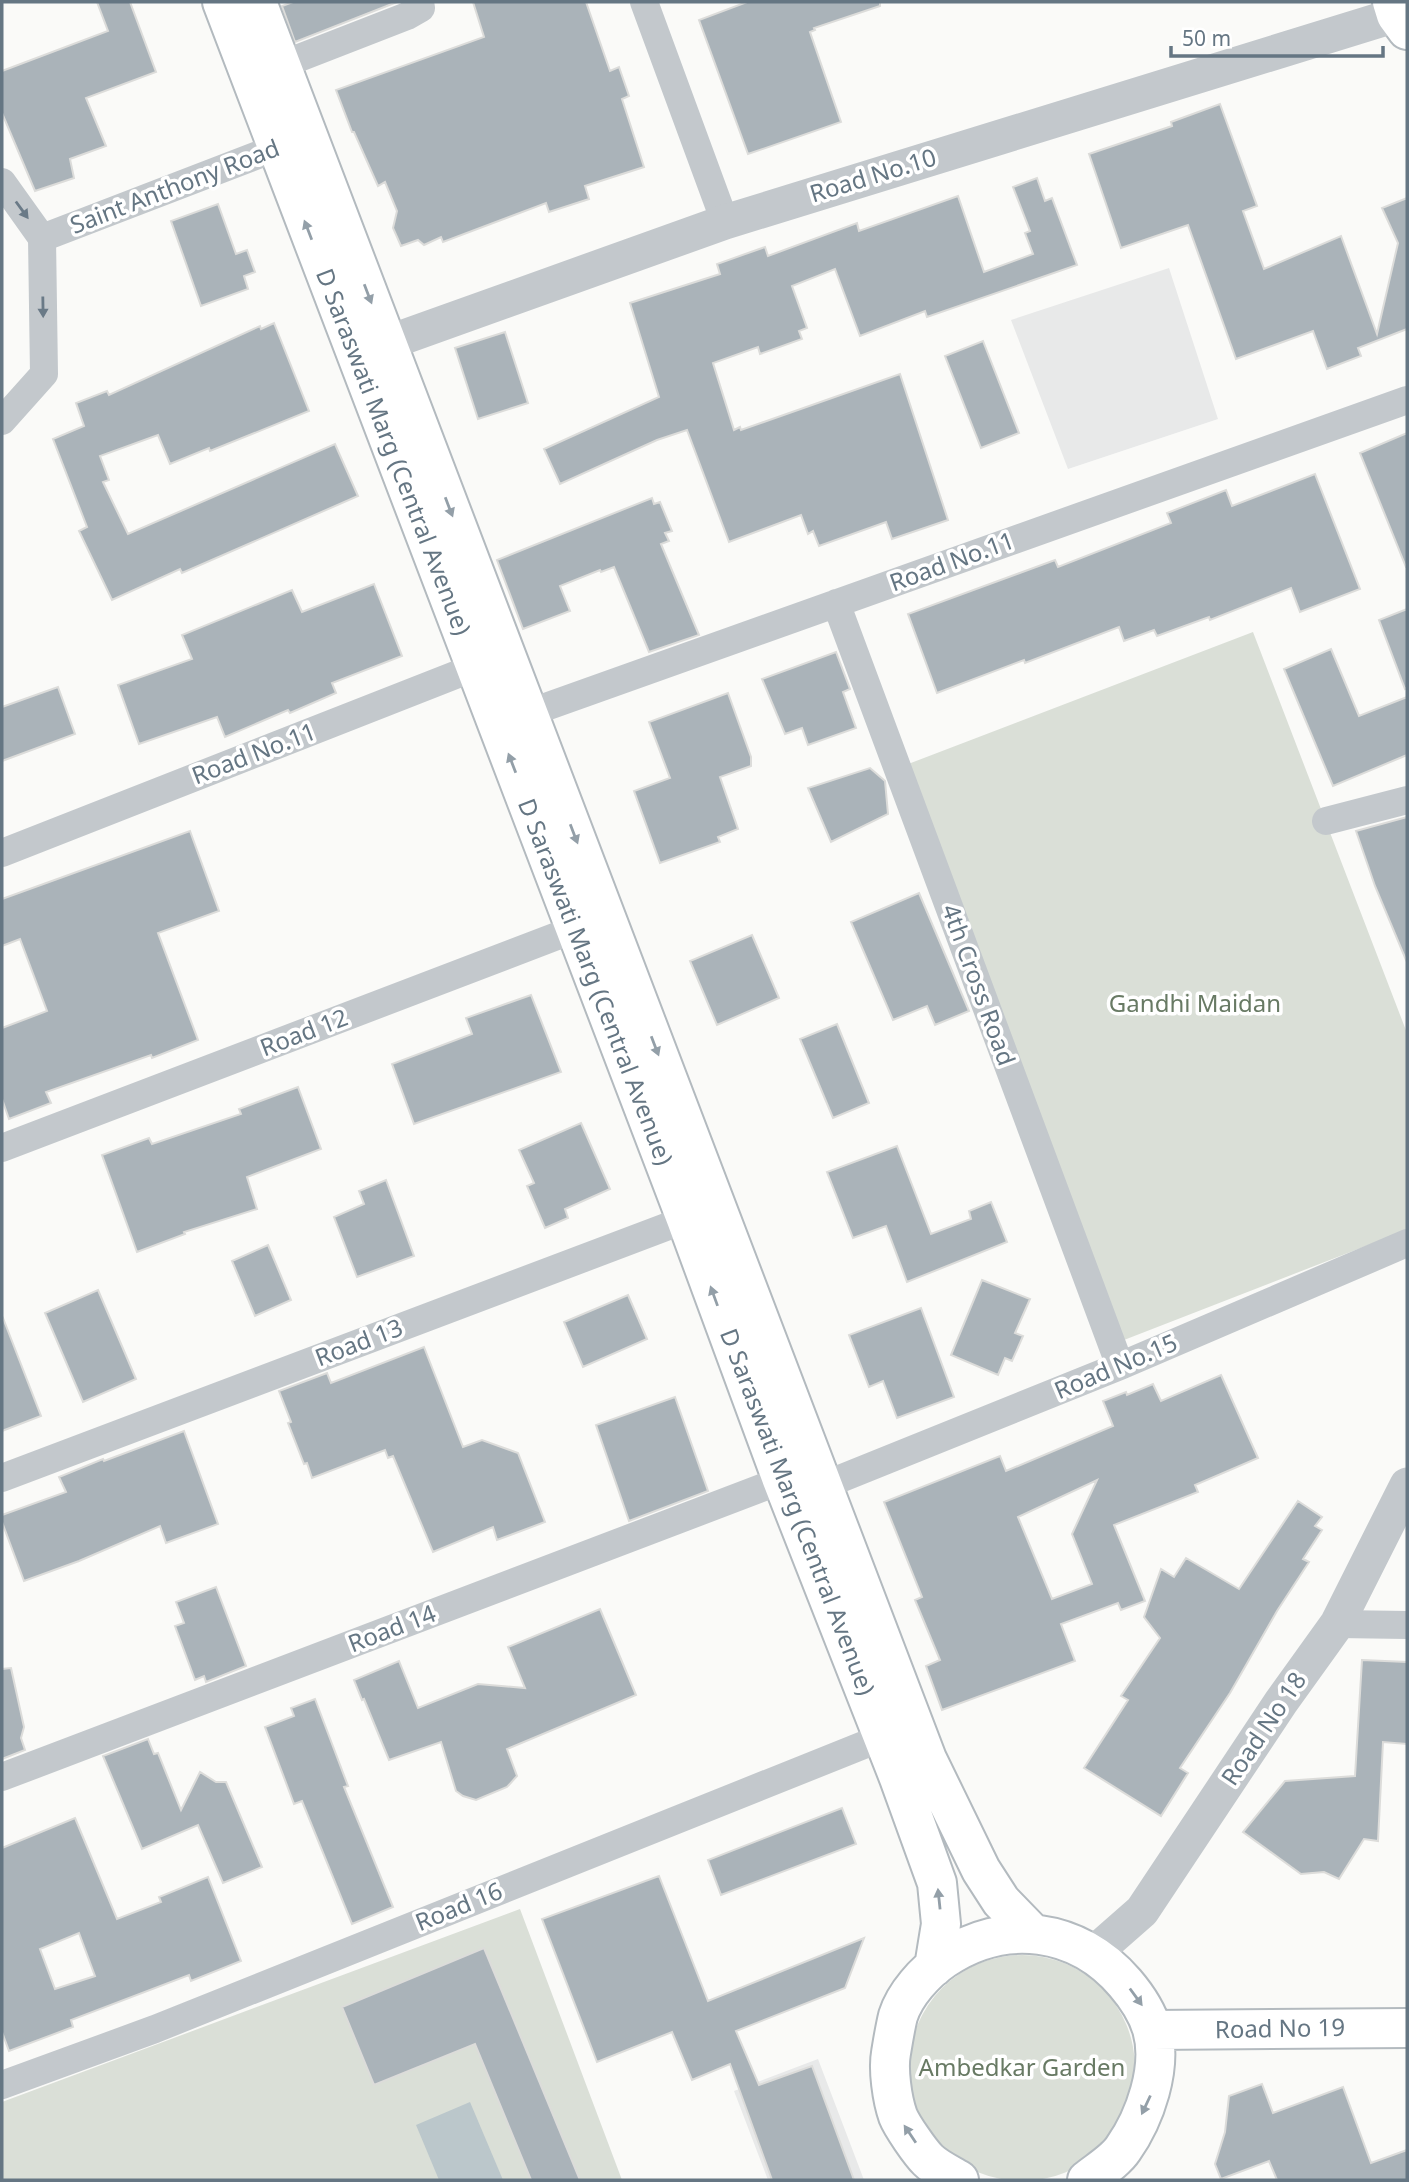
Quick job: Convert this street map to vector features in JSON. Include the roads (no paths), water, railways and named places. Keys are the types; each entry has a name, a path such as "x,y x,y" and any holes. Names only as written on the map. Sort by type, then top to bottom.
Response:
{"main road":[{"name":"D Saraswati Marg (Central Avenue)","path":"252,3 281,65 292,142"},
{"name":"D Saraswati Marg (Central Avenue)","path":"252,3 292,142 899,1731 937,1883 941,1924 933,1966"},
{"name":"D Saraswati Marg (Central Avenue)","path":"899,1731 927,1759 981,1870 1000,1900 1032,1933"},
{"path":"959,2180 927,2160 898,2116 888,2066 899,2015 914,1988 933,1966 963,1947 997,1936 1032,1933 1064,1940 1093,1954 1113,1969 1145,2010 1153,2031 1156,2054 1150,2096 1121,2166 1087,2180"},
{"name":"Road No 19","path":"1153,2031 1407,2028"}],"street":[{"path":"281,65 407,16 421,8 420,2"},
{"path":"651,3 725,222"},
{"name":"Road No.10","path":"371,349 725,222 1399,15"},
{"name":"Saint Anthony Road","path":"42,238 292,142"},
{"path":"2,183 42,238 44,374 2,421"},
{"name":"Road No.11","path":"512,718 1407,401"},
{"name":"4th Cross Road","path":"836,603 1120,1366"},
{"name":"Road No.11","path":"2,853 491,662"},
{"path":"1326,821 1407,800"},
{"name":"Road 12","path":"2,1148 591,923"},
{"name":"Road 13","path":"2,1478 701,1214"},
{"name":"Road No.15","path":"803,1483 1120,1366 1407,1243"},
{"name":"Road 14","path":"2,1777 803,1483"},
{"name":"Road No 18","path":"1093,1954 1142,1911 1281,1702 1337,1624 1407,1485"},
{"path":"1337,1624 1407,1625"},
{"name":"Road 16","path":"2,2085 155,2029 899,1731"}],"park label":[{"name":"Gandhi Maidan","path":"1195,1004"},
{"name":"Ambedkar Garden","path":"1022,2068"}]}
